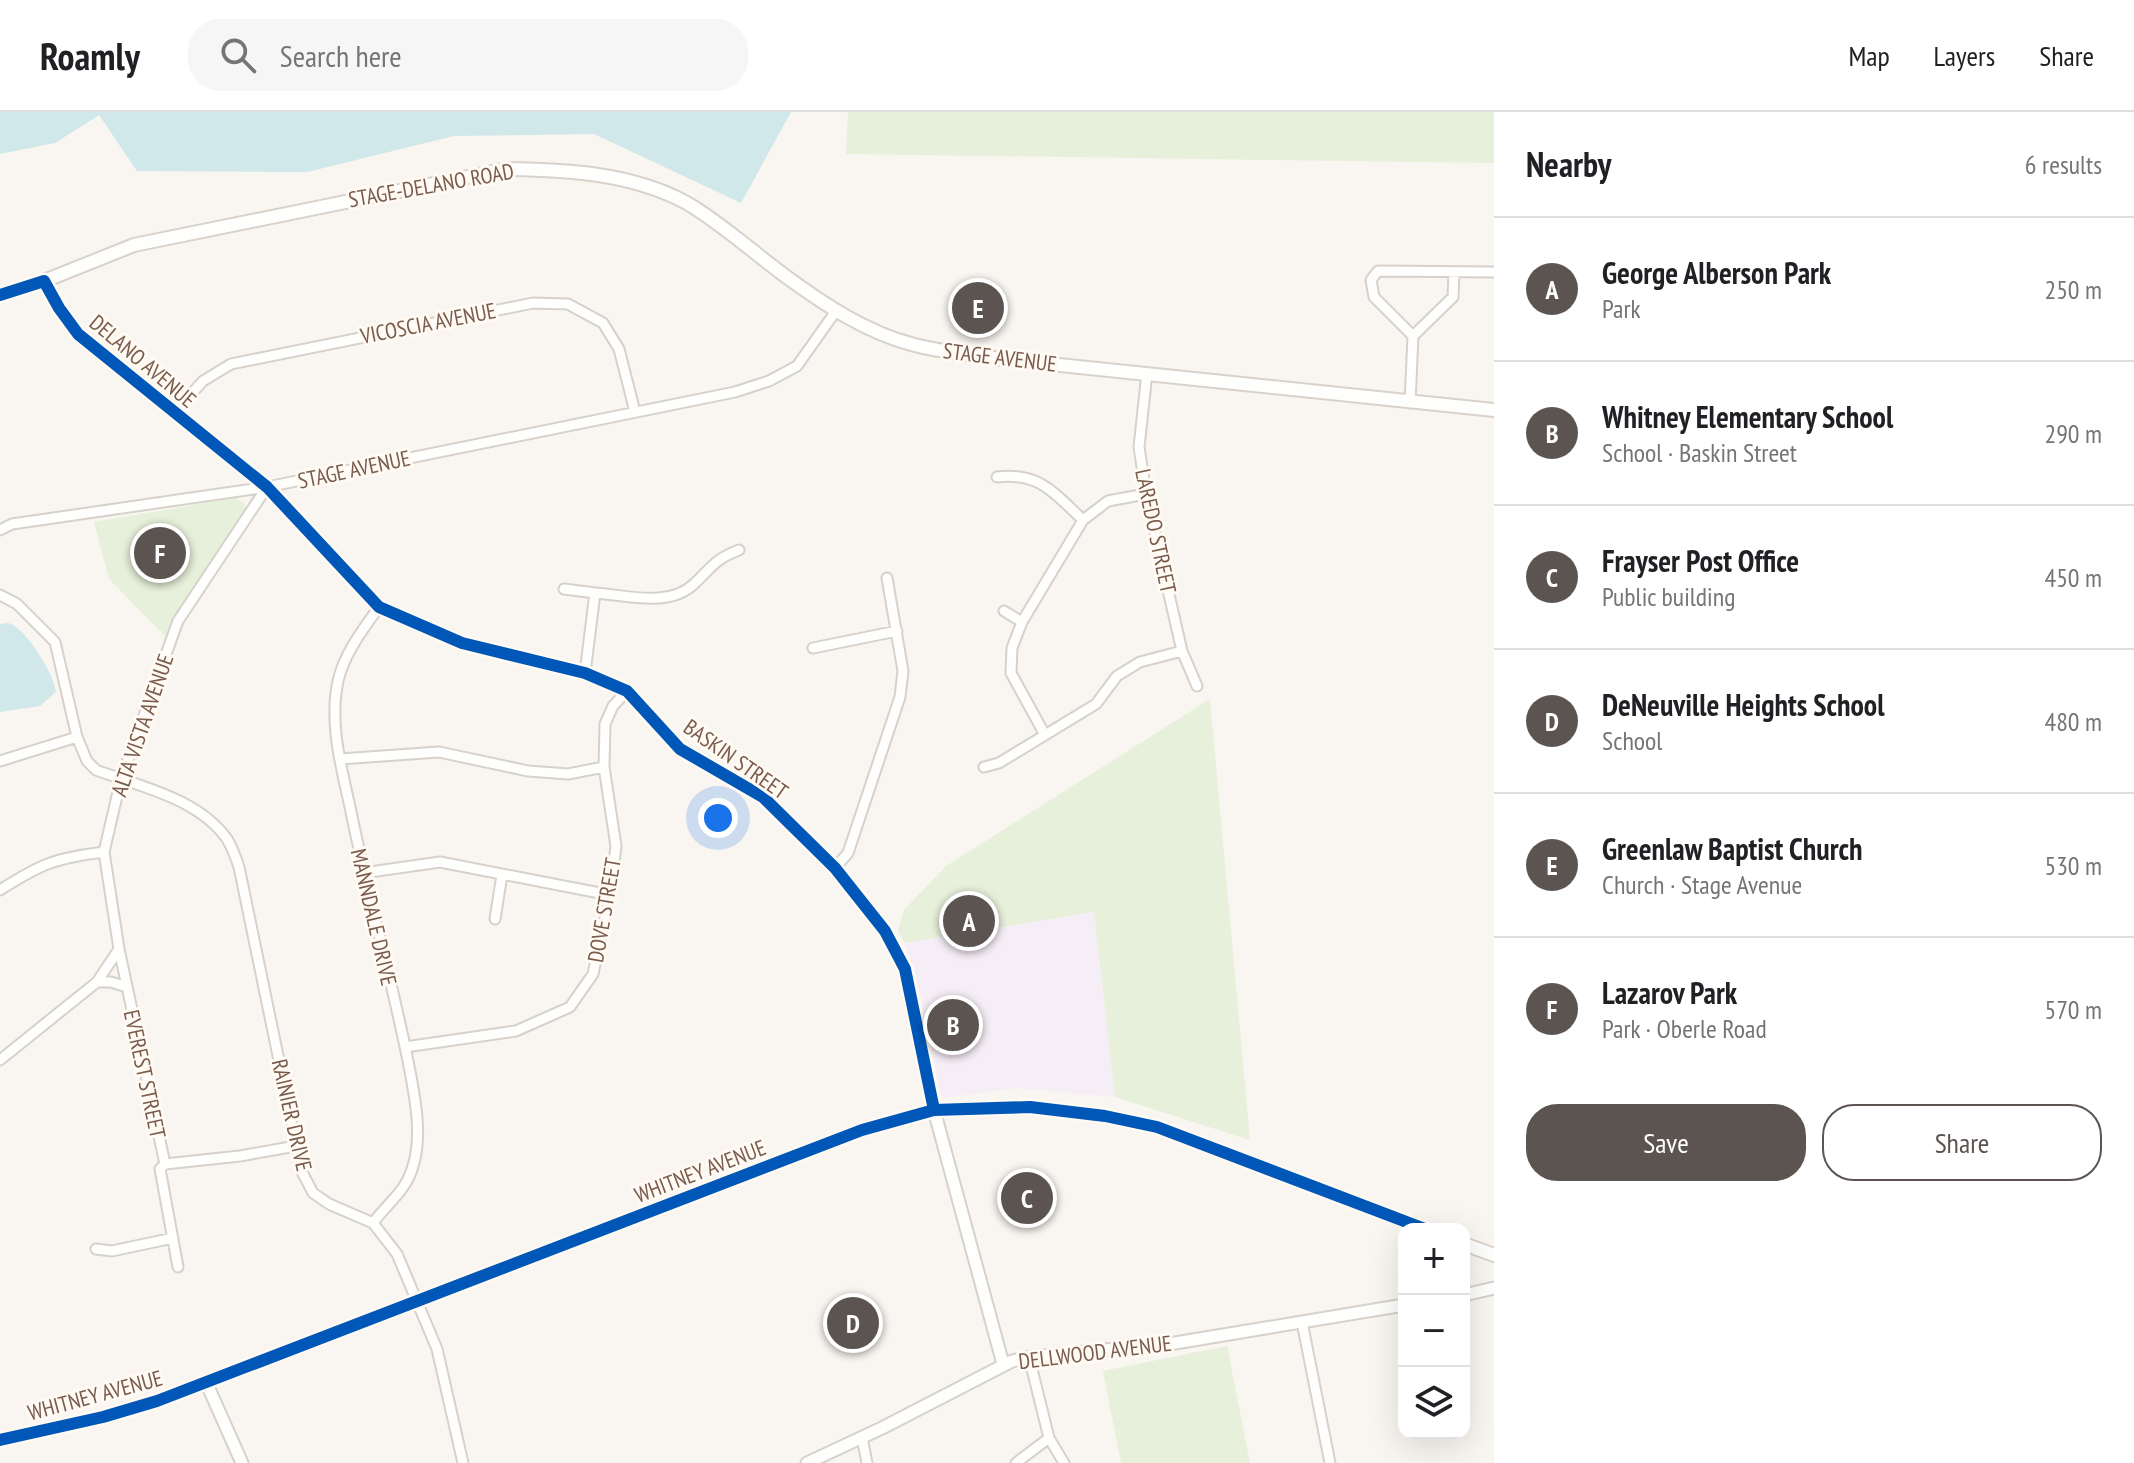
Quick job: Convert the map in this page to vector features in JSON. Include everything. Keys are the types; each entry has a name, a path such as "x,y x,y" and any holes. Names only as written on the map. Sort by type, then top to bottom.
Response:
{"main road":[{"name":"STAGE-DELANO ROAD","path":"44,281 134,245 276,214 507,169 556,170 595,174 645,186 686,203 836,311"},
{"path":"0,295 44,281"},
{"name":"STAGE AVENUE","path":"836,311 871,330 908,344 947,352 1494,410"},
{"name":"WHITNEY AVENUE","path":"0,1440 103,1417 206,1382 862,1130 934,1110 1030,1107 1105,1116 1157,1127 1409,1223"},
{"path":"1470,1246 1494,1255"}],"street":[{"path":"1413,336 1374,297 1371,280 1378,271 1494,272"},
{"path":"1410,403 1413,336 1453,297 1454,272"},
{"name":"DELANO AVENUE","path":"44,281 78,334 267,487"},
{"name":"VICOSCIA AVENUE","path":"174,413 203,381 231,364 485,310 533,303 568,304 603,323 619,349 635,412"},
{"name":"STAGE AVENUE","path":"0,530 12,524 267,487 735,392 769,381 797,366 836,311"},
{"name":"LAREDO STREET","path":"1147,373 1139,447 1146,494 1182,651 1197,686"},
{"path":"997,477 1019,475 1048,487 1083,520"},
{"name":"BASKIN STREET","path":"267,487 379,607 462,643 585,673 627,691 680,749 763,797 835,868 885,931 905,969 934,1110 1003,1364"},
{"name":"ALTA VISTA AVENUE","path":"119,949 104,852 121,779 178,621 267,487"},
{"path":"1045,735 1011,673 1012,648 1022,622 1083,520 1108,501 1146,494"},
{"path":"564,589 656,598 677,595 694,585 720,558 739,550"},
{"path":"835,868 848,853 900,697 903,671 887,578"},
{"path":"585,673 595,593"},
{"name":"RAINIER DRIVE","path":"0,595 17,604 55,642 77,737 87,761 96,770 203,814 227,839 239,867 302,1172 313,1193 329,1204 373,1223 397,1254 437,1349 463,1463"},
{"name":"MANNDALE DRIVE","path":"373,1223 408,1180 416,1147 419,1114 363,873 340,759 335,716 338,679 358,635 379,607"},
{"path":"1004,611 1022,622"},
{"path":"813,648 897,631"},
{"path":"984,767 999,763 1096,704 1117,676 1140,662 1182,651"},
{"name":"DOVE STREET","path":"405,1047 516,1031 570,1007 593,974 610,895 616,846 604,767 605,724 613,706 627,691"},
{"path":"0,761 77,737"},
{"path":"340,759 439,752 528,771 568,774 604,767"},
{"path":"0,890 34,868 63,857 104,852"},
{"path":"363,873 440,862 610,895"},
{"path":"495,919 502,875"},
{"path":"0,1060 97,982 119,949"},
{"name":"EVEREST STREET","path":"119,949 165,1164 296,1146"},
{"path":"97,982 127,987"},
{"path":"165,1164 160,1169 178,1267"},
{"path":"96,1249 112,1251 173,1238"},
{"path":"1470,1294 1494,1288"},
{"name":"DELLWOOD AVENUE","path":"807,1463 1003,1364 1029,1357 1169,1344 1398,1306"},
{"path":"1302,1322 1330,1463"},
{"path":"1029,1357 1049,1438 1064,1463"},
{"path":"206,1382 242,1463"},
{"path":"862,1437 867,1463"},
{"path":"1016,1463 1049,1438"}],"shaded area":[{"path":"1094,912 1115,1097 1018,1088 942,1098 916,975 905,943"}],"green space":[{"path":"848,112 1494,112 1494,163 846,154"},
{"path":"235,498 245,503 245,509 166,637 109,579 94,522"},
{"path":"1210,699 1250,1140 1115,1097 1094,912 905,943 898,931 904,910 946,866"},
{"path":"1227,1346 1250,1463 1121,1463 1103,1371"}],"water":[{"path":"0,112 791,112 741,203 594,134 454,136 307,172 137,171 99,115 55,143 0,154"},
{"path":"8,623 23,633 38,653 56,692 40,706 0,712 0,624"}],"cycle path":[{"path":"0,295 44,281 78,334 267,487 379,607 462,643 585,673 627,691 680,749 763,797 835,868 885,931 905,969 934,1110"},
{"path":"0,1440 103,1417 157,1401 862,1130 934,1110 1030,1107 1105,1116 1157,1127 1409,1223"}],"place":[{"name":"Greenlaw Baptist Church","path":"978,308"},
{"name":"Lazarov Park","path":"160,553"},
{"name":"George Alberson Park","path":"969,921"},
{"name":"Whitney Elementary School","path":"953,1025"},
{"name":"Frayser Post Office","path":"1027,1198"},
{"name":"DeNeuville Heights School","path":"853,1323"}]}
